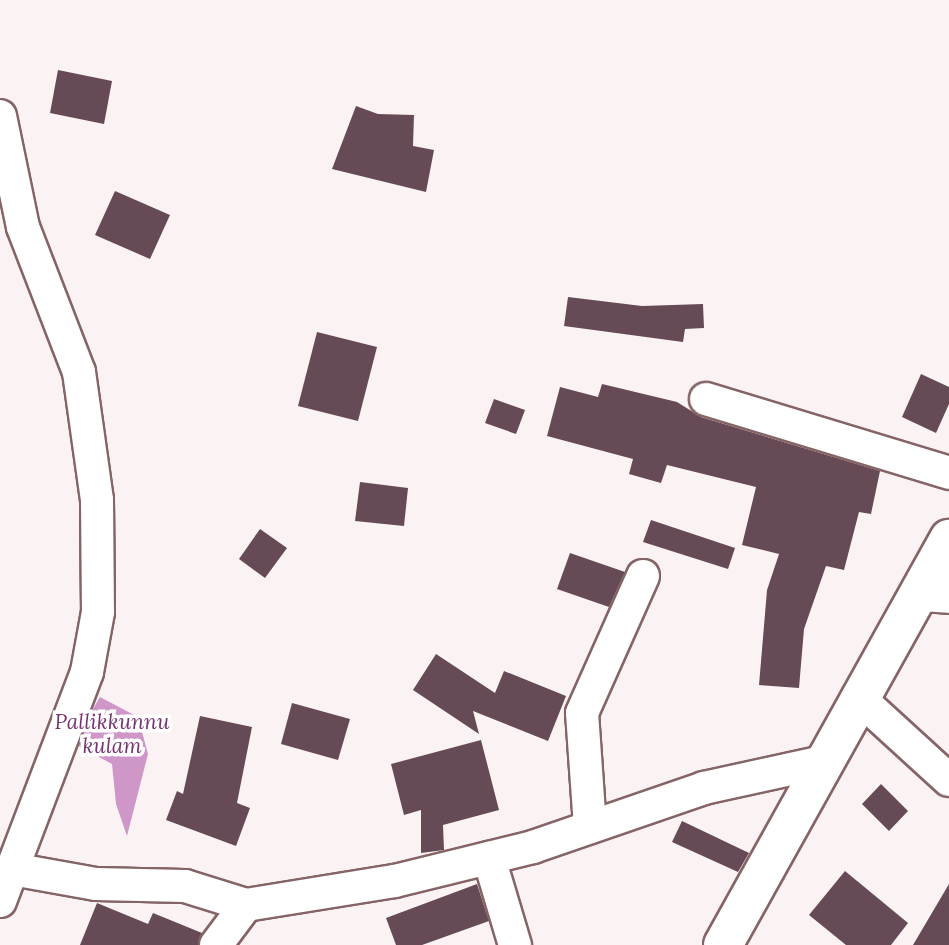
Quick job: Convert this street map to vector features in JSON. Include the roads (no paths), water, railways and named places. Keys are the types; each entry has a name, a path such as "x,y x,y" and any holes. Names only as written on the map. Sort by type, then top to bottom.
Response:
{"main road":[{"path":"723,945 827,761 858,697 936,593 949,540"}],"street":[{"path":"0,116 23,227 79,372 97,500 98,612 87,672 0,901"},
{"path":"706,399 949,473"},
{"path":"590,827 582,713 643,576"},
{"path":"858,697 949,780"},
{"path":"12,869 96,884 185,886 246,905 395,881 489,858 704,788 827,761"},
{"path":"489,858 515,945"},
{"path":"216,945 246,905"}],"water":[{"name":"Pallikkunnu kulam","path":"100,697 138,717 148,754 127,836 116,804 112,764 73,743"}]}
